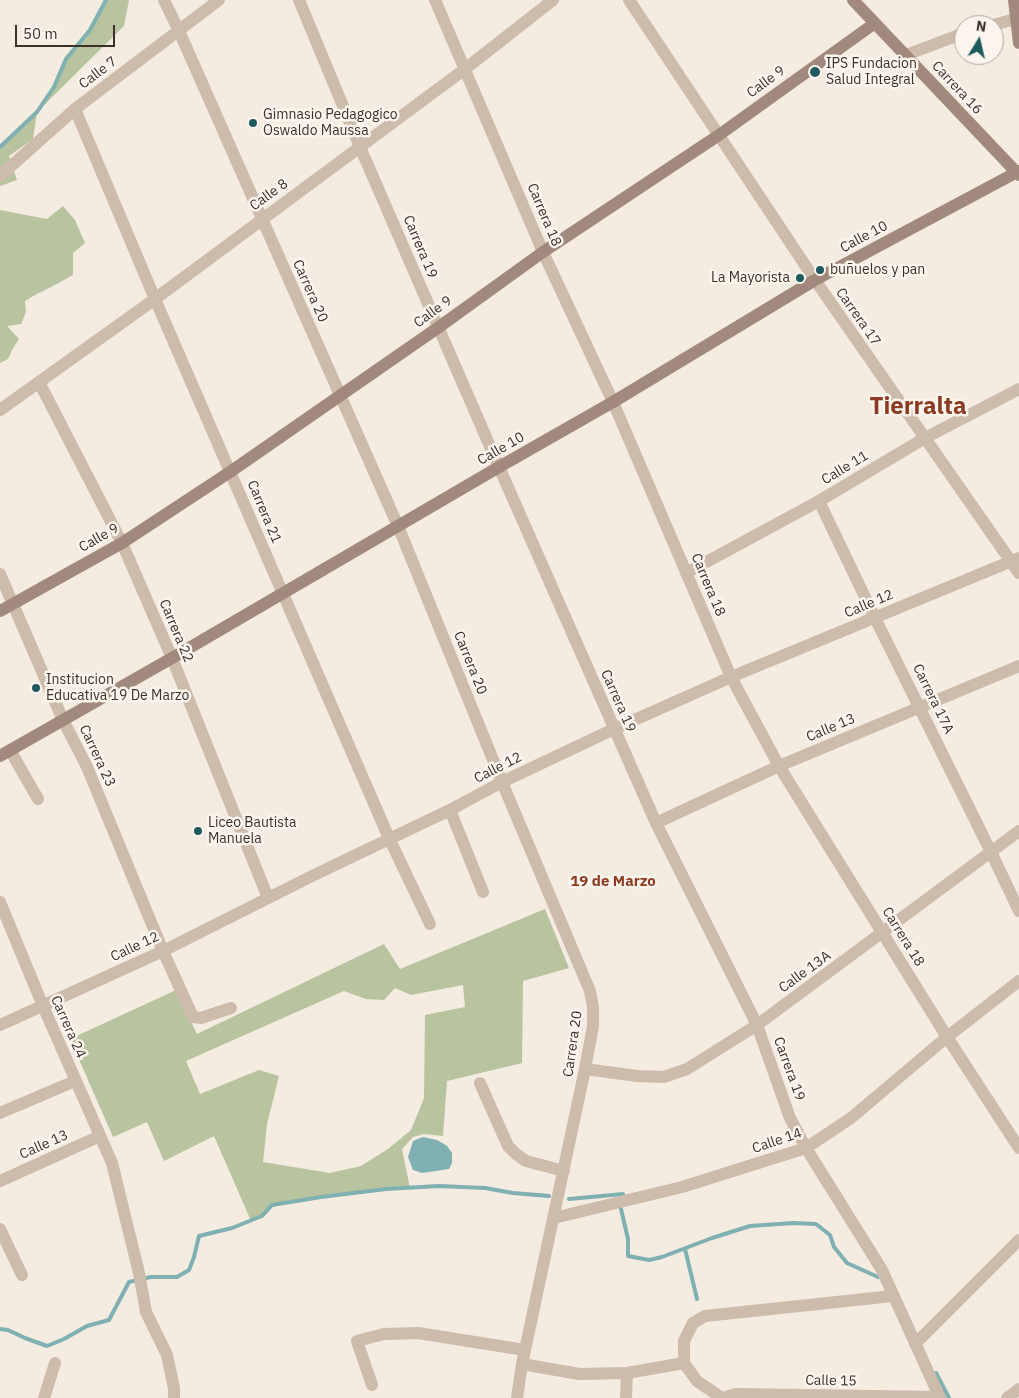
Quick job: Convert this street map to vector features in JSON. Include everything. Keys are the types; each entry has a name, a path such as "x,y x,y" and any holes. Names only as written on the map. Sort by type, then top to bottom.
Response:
{"main road":[{"name":"Carrera 16","path":"853,0 1018,173"},
{"path":"1014,0 1019,43"},
{"name":"Calle 9","path":"0,612 122,543 230,472 543,252 719,134 874,23"},
{"name":"Calle 10","path":"5,753 613,402 815,280 1018,173"}],"street":[{"name":"Carrera 20","path":"164,0 398,526 502,782 590,990 593,1007 592,1026 585,1069 522,1364 517,1398"},
{"name":"Calle 7","path":"0,176 75,109 219,0"},
{"name":"Carrera 19","path":"299,0 438,327 656,823 757,1025 790,1118 806,1148 882,1270 915,1344 934,1398"},
{"name":"Carrera 18","path":"435,0 543,252 613,402 731,677 779,766 947,1037 1019,1148"},
{"name":"Calle 8","path":"0,410 155,299 465,69 553,0"},
{"name":"Carrera 17","path":"629,0 815,280 925,438 1015,560 1019,573"},
{"path":"1004,22 1017,18"},
{"path":"906,55 954,37"},
{"name":"Carrera 21","path":"75,109 155,299 389,838 430,924"},
{"name":"Carrera 22","path":"39,382 122,543 172,658 268,898"},
{"name":"Calle 11","path":"686,573 819,501 925,438 1019,389"},
{"name":"Carrera 17A","path":"819,501 1019,911"},
{"name":"Calle 12","path":"0,1026 163,952 389,838 450,810 502,782 614,729 731,677 1015,560"},
{"name":"Carrera 23","path":"0,574 63,720 87,767 163,952 193,1018 201,1018 231,1008"},
{"name":"Calle 13","path":"656,823 779,766 1019,666"},
{"path":"5,753 38,799"},
{"path":"450,810 483,892"},
{"name":"Calle 13A","path":"585,1069 637,1076 664,1076 687,1069 757,1025 1019,831"},
{"name":"Carrera 24","path":"0,902 112,1163 139,1273 146,1312 167,1355 174,1388 174,1398"},
{"name":"Calle 14","path":"554,1218 682,1187 806,1148 851,1118 947,1037 1019,980"},
{"path":"0,1113 76,1081"},
{"path":"480,1083 508,1146 526,1161 564,1171"},
{"name":"Calle 13","path":"0,1181 100,1136"},
{"path":"0,1229 22,1275"},
{"path":"915,1344 1019,1240"},
{"path":"722,1398 697,1381 684,1363 684,1341 693,1323 705,1316 893,1296"},
{"path":"372,1386 358,1341 384,1334 418,1333 525,1350"},
{"path":"44,1398 55,1362"},
{"path":"522,1364 579,1374 626,1373 684,1363"},
{"path":"626,1373 626,1398"},
{"path":"1007,1398 1019,1389"},
{"name":"Calle 15","path":"722,1398 736,1394 934,1398"}],"green space":[{"path":"106,0 129,0 124,26 37,112 54,87 66,59 90,30"},
{"path":"37,112 33,139 9,156 17,180 0,186 0,147"},
{"path":"63,206 75,220 85,243 73,253 73,275 25,301 26,312 21,324 7,326 19,339 8,359 0,363 0,210 47,219"},
{"path":"545,909 569,968 523,981 522,1063 447,1081 443,1136 424,1134 413,1137 402,1149 410,1188 321,1197 272,1205 262,1216 251,1221 214,1136 164,1161 147,1122 113,1137 70,1039 176,990 197,1034 384,944 400,969","holes":["463,985 465,1007 425,1015 424,1098 411,1130 388,1149 361,1166 330,1173 263,1162 267,1124 279,1076 259,1070 200,1094 186,1061 344,991 366,999 384,1000 395,988 411,995"]}],"water":[{"path":"423,1137 437,1140 447,1146 452,1153 452,1163 449,1169 422,1173 413,1170 408,1157 413,1141"}],"waterway":[{"path":"0,147 37,112 54,87 66,59 90,30 106,0"},
{"path":"0,1329 8,1330 47,1346 87,1326 109,1320 129,1282 151,1277 177,1277 189,1270 199,1236 232,1228 262,1216 272,1205 386,1189 439,1186 485,1188 549,1196"},
{"path":"569,1199 623,1194"},
{"path":"621,1209 628,1239 628,1256 649,1260 662,1257 750,1226 793,1223 816,1224 830,1235 834,1247 847,1263 878,1277"},
{"path":"685,1249 697,1299"},
{"path":"936,1373 949,1398"}],"place":[{"name":"IPS Fundacion Salud Integral","path":"815,72"},
{"name":"Gimnasio Pedagogico Oswaldo Maussa","path":"253,123"},
{"name":"buñuelos y pan","path":"820,270"},
{"name":"La Mayorista","path":"800,278"},
{"name":"Institucion Educativa 19 De Marzo","path":"36,688"},
{"name":"Liceo Bautista Manuela","path":"198,831"}],"district":[{"name":"Tierralta","path":"918,407"},
{"name":"19 de Marzo","path":"613,882"}]}
